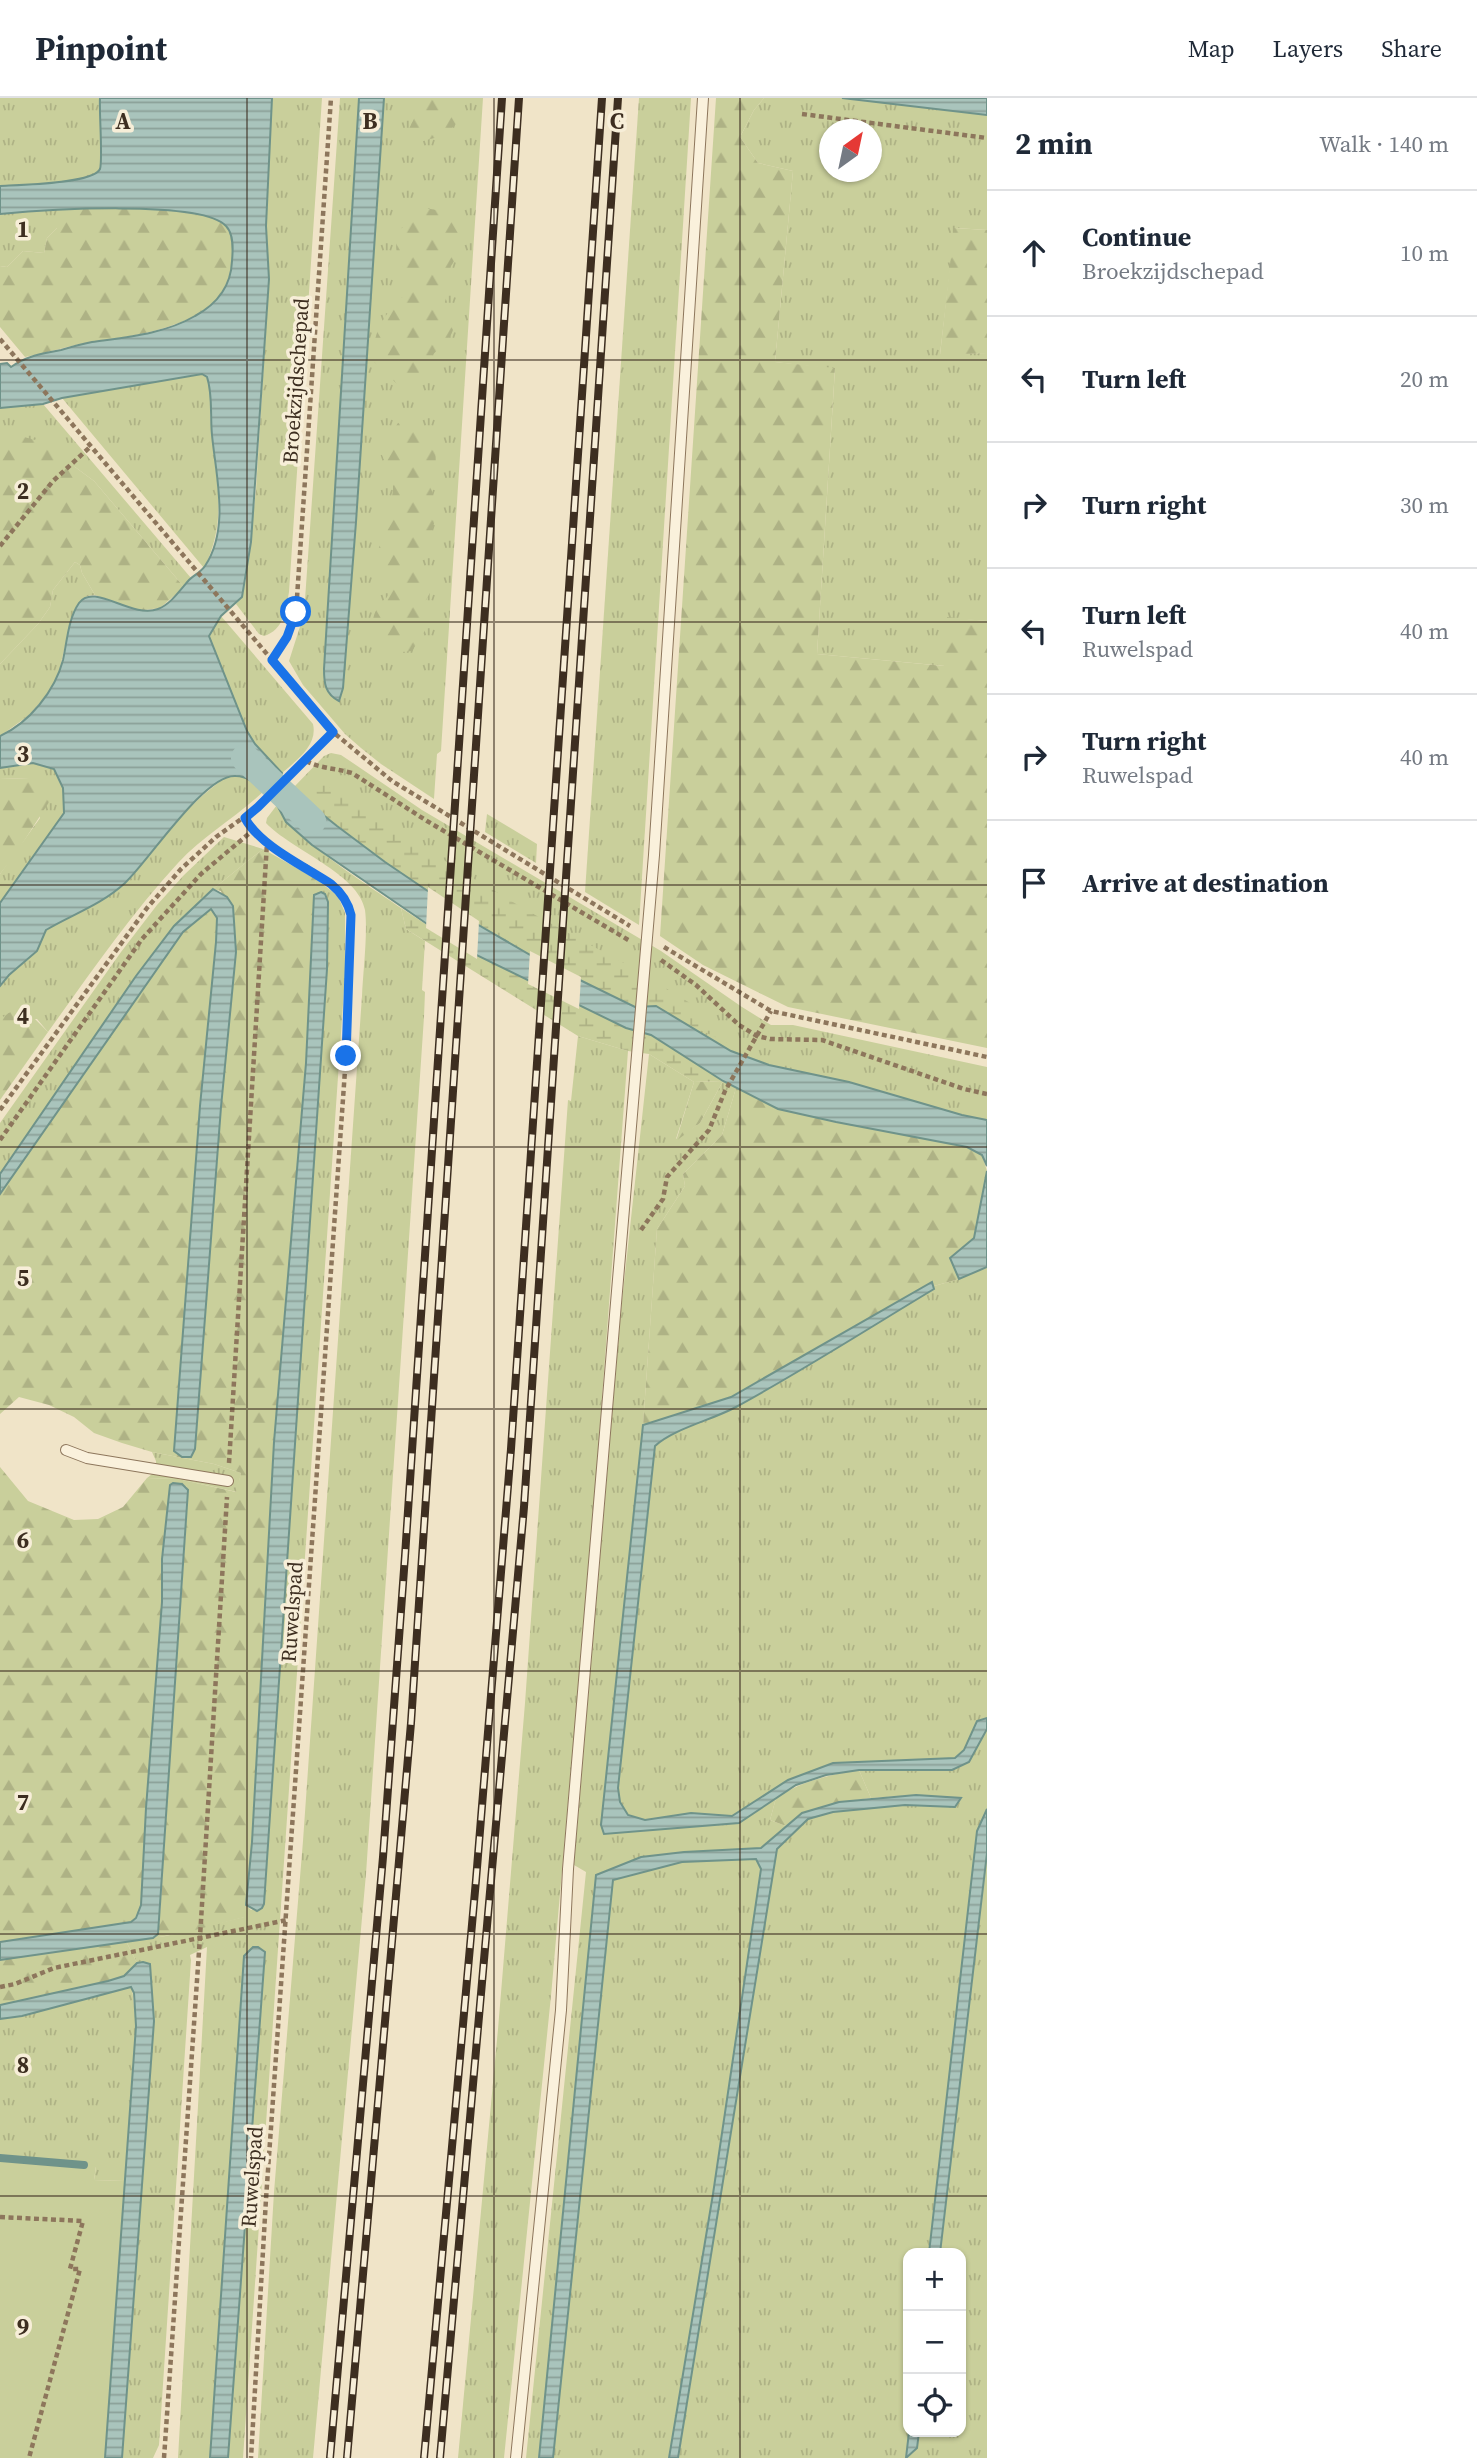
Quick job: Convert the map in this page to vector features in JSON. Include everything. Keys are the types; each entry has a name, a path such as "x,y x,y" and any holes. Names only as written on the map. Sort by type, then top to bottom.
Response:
{"lane":[{"path":"516,2458 561,2010 569,1855 638,1060 654,855 703,98"},
{"path":"66,1450 87,1458 228,1482"}],"path":[{"name":"Broekzijdschepad","path":"272,660 287,637 296,612 331,98"},
{"path":"802,114 987,138"},
{"path":"0,339 333,732 258,807 207,845 181,869 147,908 0,1110"},
{"path":"0,546 53,481 90,447"},
{"name":"Ruwelspad","path":"245,818 252,831 339,890 351,915 346,1056 266,2199 251,2458"},
{"path":"0,1140 142,939 201,874 252,831"},
{"path":"164,2458 200,1937 267,842"},
{"path":"641,1230 663,1199 667,1177 709,1130 724,1091 771,1011"},
{"path":"0,1987 15,1984 54,1968 287,1920"},
{"path":"0,2217 83,2221 70,2269 80,2269 30,2458"}],"green space":[{"path":"0,98 100,98 100,169 84,178 70,181 0,186"},
{"path":"272,98 322,98 289,592 280,624 264,636 259,634 236,604 242,597 246,579 256,490 269,279 266,226"},
{"path":"340,98 483,98 441,751 437,754 434,799 381,764 345,734 303,685 289,661 304,614"},
{"path":"412,98 460,98 465,103 458,121 447,133 421,142 414,138 409,129 416,110"},
{"path":"639,98 691,98 639,925 585,892"},
{"path":"716,98 764,98 754,110 740,137 758,163 793,171 775,362 835,368 817,654 944,666 947,617 987,621 987,1048 788,1007 703,965 660,936"},
{"path":"764,98 842,98 987,115 987,230 955,228 940,354 987,353 987,621 948,618 945,666 817,654 835,369 775,362 793,171 758,163 740,137 754,110"},
{"path":"421,208 448,214 460,229 459,250 446,273 450,285 444,305 450,314 453,328 448,339 410,384 398,385 373,361 373,348 383,319 404,295 408,285 410,278 398,258 397,240 405,224"},
{"path":"57,209 57,228 47,238 44,253 23,251 7,267 0,266 0,214"},
{"path":"57,209 149,209 200,214 218,220 229,229 233,242 233,261 227,282 219,297 207,309 179,323 25,357 0,327 0,266 7,267 23,251 44,253 47,238 57,228"},
{"path":"954,228 987,230 987,353 940,355"},
{"path":"202,373 207,377 209,389 218,497 216,532 204,568 62,398"},
{"path":"43,404 191,578 184,587 94,481 24,437 0,437 0,408"},
{"path":"413,421 435,440 436,468 426,476 425,482 433,493 435,520 416,565 431,579 430,593 422,608 426,629 412,651 395,652 373,640 375,613 395,584 377,570 375,557 380,545 377,528 390,502 393,487 380,450 398,423"},
{"path":"0,437 24,437 54,445 75,467 94,481 184,587 160,608 136,611 95,595 80,565 75,562 53,590 50,607 38,624 0,664"},
{"path":"75,562 80,565 95,595 87,596 67,637 57,680 28,716 0,736 0,664 38,624 50,607 53,590"},
{"path":"221,616 313,724 314,732 309,745 282,773 255,744 247,731 209,636"},
{"path":"331,753 341,755 422,810 661,951 771,1025 793,1025 987,1067 987,1120 849,1082 769,1065 731,1051 656,1006 635,1007 539,960 385,862 307,802 294,787 324,756"},
{"path":"33,763 54,769 63,788 64,813 0,903 0,874 40,818 29,778 0,779 0,768"},
{"path":"235,775 248,779 264,791 199,844 160,883 94,967 48,1032 37,1019 0,1019 0,986 37,951 46,930 125,883 177,820 224,778"},
{"path":"29,778 47,781 51,799 0,874 0,779"},
{"path":"316,781 344,794 427,850 526,910 633,968 690,1003 728,1043 656,1009 631,1004 515,951 424,893 307,802 300,793"},
{"path":"277,805 297,831 314,846 401,908 406,929 425,941 422,990 425,992 424,1017 366,1874 313,2458 258,2458 274,2192 303,1841 366,919 360,897 350,885 266,823"},
{"path":"487,814 537,844 536,863 485,832"},
{"path":"224,837 263,849 213,889 174,926 0,1174 0,1123 157,905"},
{"path":"263,849 316,879 306,1063 274,1442 252,1842 245,1917 153,1938 158,1934 161,1900 186,1529 186,1486 162,1559 162,1602 141,1904 136,1918 131,1922 0,1942 0,1467 28,1501 74,1520 98,1519 123,1507 147,1478 178,1479 236,1492 241,1473 214,1464 152,1452 122,1443 94,1433 74,1417 49,1405 19,1397 0,1414 0,1194 183,932 211,908 217,917 216,942 200,1106 174,1450 182,1457 195,1449 221,1107 236,952 221,891 213,889"},
{"path":"316,879 338,896 345,913 345,975 243,2458 228,2458 265,1952 258,1947 244,1957 210,2458 178,2458 207,1947 190,1955 159,2445 153,2458 122,2458 154,2021 143,1962 137,1963 126,1941 166,1936 244,1917 246,1905 251,1910 264,1904 327,969 328,902 325,894 314,895"},
{"path":"401,908 462,948 626,1027 651,1035 723,1081 694,1082 649,1054 628,1051 578,1036 406,929"},
{"path":"15,1009 27,1011 48,1032 0,1100 0,1019"},
{"path":"578,1036 628,1051 593,1518 551,1996 504,2458 458,2458 525,1703 568,1100 571,1101"},
{"path":"649,1054 694,1082 676,1139 700,1123 723,1081 736,1088 722,1135 683,1174 685,1186 657,1229 643,1425 601,1825 605,1834 739,1823 776,1798 770,1820 786,1826 761,1848 641,1857 596,1875 539,2458 526,2458 586,1872 574,1865 621,1310"},
{"path":"723,1081 700,1123 676,1141 694,1082"},
{"path":"736,1088 778,1109 967,1147 982,1155 987,1171 974,1238 950,1258 959,1279 934,1286 932,1282 731,1397 643,1425 657,1229 685,1186 683,1174 722,1135"},
{"path":"987,1267 987,1718 977,1721 964,1750 955,1758 832,1763 788,1780 732,1816 691,1813 645,1820 628,1815 620,1802 618,1788 655,1446 682,1430 726,1412 761,1393 934,1289 934,1286"},
{"path":"152,1452 214,1464 241,1473 237,1492 178,1479 147,1478 156,1471"},
{"path":"987,1729 987,1809 977,1831 930,2248 903,2248 903,2437 908,2437 906,2458 678,2458 777,1849 808,1819 833,1812 905,1805 955,1807 916,1795 871,1798 859,1770 952,1770"},
{"path":"859,1770 871,1798 815,1809 786,1826 770,1820 776,1798 786,1792 816,1780"},
{"path":"987,1853 987,2458 906,2458 917,2447 918,2437 966,2437 966,2248 941,2248"},
{"path":"757,1859 761,1869 713,2194 669,2458 553,2458 613,1880 682,1862"},
{"path":"126,1941 137,1963 124,1976 0,2005 0,1960"},
{"path":"132,1987 136,2026 125,2181 94,2180 96,2167 0,2158 0,2019 22,2016"},
{"path":"0,2158 96,2166 94,2180 125,2181 105,2458 0,2458"}],"water":[{"path":"100,98 272,98 266,226 269,279 251,542 242,597 221,616 209,636 247,731 255,744 282,773 264,791 240,776 223,779 209,788 125,883 97,903 46,930 37,951 0,986 0,903 64,813 63,788 54,769 33,763 0,768 0,736 31,714 54,683 63,660 70,623 79,603 94,596 147,611 163,607 205,566 213,551 219,519 210,391 207,377 202,374 62,398 43,404 0,408 0,364 7,363 11,367 41,354 171,327 210,306 229,278 233,252 230,233 226,226 211,218 186,212 119,208 0,214 0,186 70,181 94,174 100,169"},
{"path":"359,98 384,98 356,522 343,688 339,701 326,688 324,669"},
{"path":"842,98 987,98 987,115"},
{"path":"294,787 307,802 337,826 475,923 539,960 635,1007 656,1006 731,1051 769,1065 849,1082 987,1120 987,1166 982,1155 967,1147 778,1109 723,1081 651,1035 626,1028 462,948 312,845 286,822 277,805"},
{"path":"213,889 227,897 233,906 236,952 221,1107 195,1449 191,1457 182,1457 174,1451 200,1106 216,942 217,918 211,909 183,932 0,1194 0,1174 136,976 174,926"},
{"path":"321,892 325,894 328,902 327,969 264,1904 257,1911 246,1905 252,1842 274,1442 306,1063 314,895"},
{"path":"987,1171 987,1267 959,1279 950,1258 974,1238"},
{"path":"932,1282 934,1289 786,1378 736,1407 672,1435 655,1446 618,1788 620,1802 628,1815 645,1820 691,1813 732,1816 788,1780 833,1763 955,1758 964,1750 977,1721 987,1718 987,1729 969,1762 952,1770 859,1770 826,1775 796,1785 739,1823 604,1834 601,1825 643,1425 731,1397"},
{"path":"182,1484 188,1490 158,1934 153,1938 0,1960 0,1942 131,1922 136,1918 141,1905 162,1602 162,1559 170,1485"},
{"path":"916,1795 961,1798 955,1807 905,1805 833,1812 808,1819 777,1849 678,2458 669,2458 713,2194 761,1869 756,1859 682,1862 613,1880 553,2458 539,2458 596,1875 641,1857 761,1848 802,1813 839,1802"},
{"path":"987,1809 987,1853 941,2248 930,2248 977,1831"},
{"path":"253,1947 265,1952 228,2458 210,2458 244,1956"},
{"path":"137,1963 150,1964 154,2021 122,2458 105,2458 136,2026 134,1993 131,1987 22,2016 0,2019 0,2005 108,1981 124,1976"},
{"path":"908,2437 918,2437 917,2448 906,2458"}],"pier":[{"path":"428,887 479,921 477,959 426,928"},
{"path":"530,951 581,977 579,1009 528,984"}],"waterway":[{"path":"245,758 312,821"},
{"path":"0,2158 84,2165"}],"railway":[{"path":"330,2458 383,1857 405,1556 502,98"},
{"path":"347,2458 411,1723 519,98"},
{"path":"424,2458 476,1880 511,1449 602,98"},
{"path":"440,2458 524,1507 618,98"}],"route":[{"path":"296,612 287,637 272,660 333,732 245,818 252,831 339,890 348,905 351,915 346,1056"}]}
